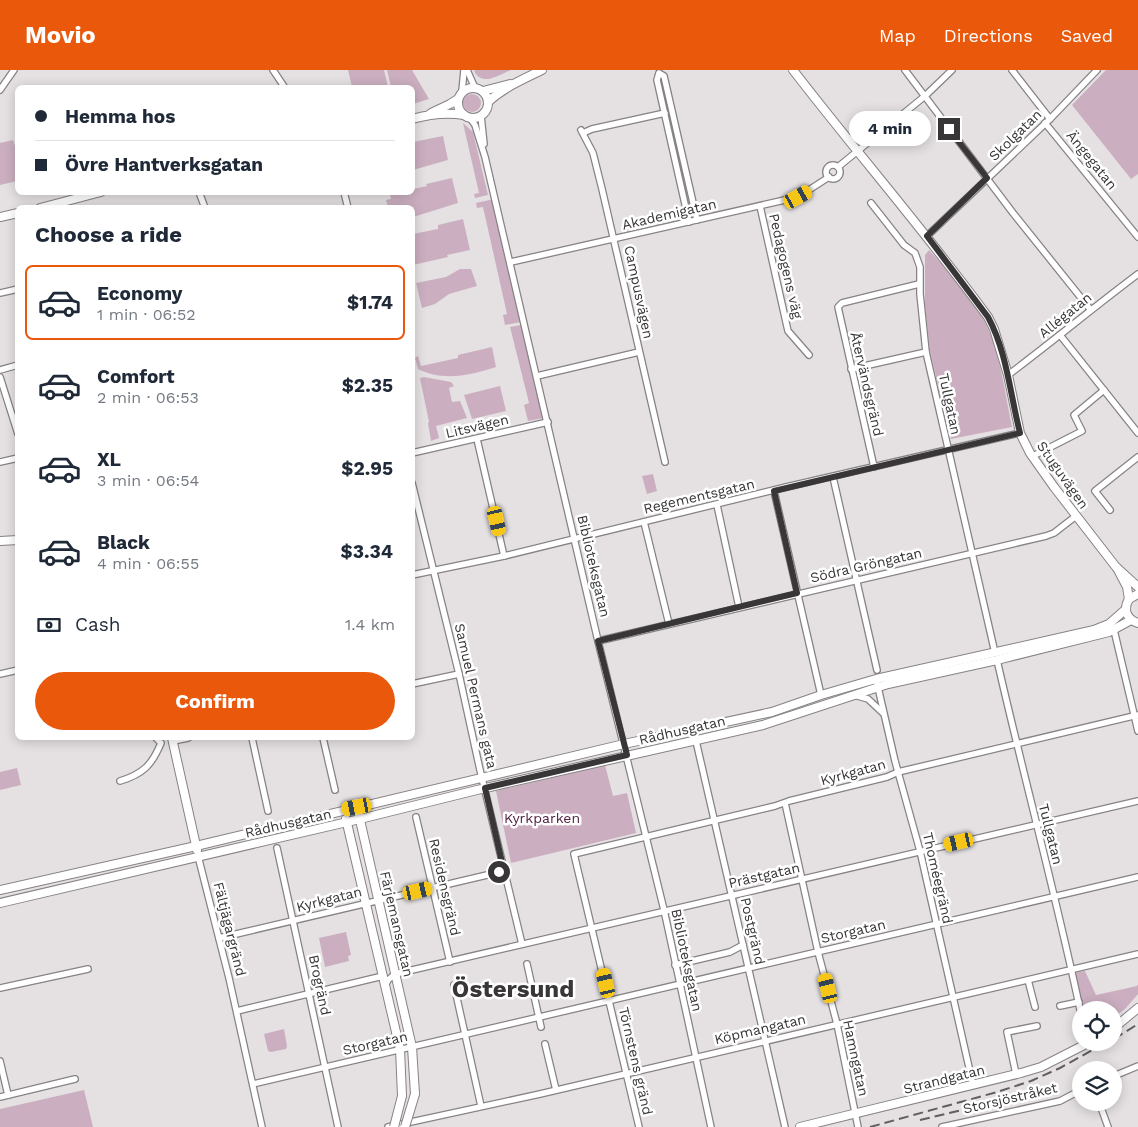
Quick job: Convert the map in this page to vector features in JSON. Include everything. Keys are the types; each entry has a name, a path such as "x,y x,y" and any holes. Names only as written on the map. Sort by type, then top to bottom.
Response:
{"main road":[{"path":"415,118 452,113 481,116 488,102 494,96 542,70"},
{"name":"Stuguvägen","path":"793,70 857,152 927,236 988,317 994,329 1008,375 1020,433 1033,456 1076,516 1116,566 1138,587"},
{"path":"427,115 458,99 462,91 468,88 479,90 521,80"},
{"path":"479,90 488,102"},
{"path":"458,99 460,111 467,116"},
{"path":"74,204 94,195"},
{"path":"0,217 15,214"},
{"path":"0,541 15,540"},
{"name":"Stuguvägen","path":"1116,566 1127,587 1129,599"},
{"path":"1134,622 1126,609 1129,599 1138,594"},
{"name":"Rådhusgatan","path":"0,903 485,788 774,722 888,684 1106,626 1126,609"},
{"name":"Rådhusgatan","path":"0,890 196,846 624,744 760,713 772,712 876,679 996,656 1114,630 1134,622"},
{"name":"Fältjägargränd","path":"172,740 198,856"},
{"name":"Färjemansgatan","path":"357,807 412,1047 415,1094 405,1127"},
{"name":"Färjemansgatan","path":"344,810 400,1049 402,1096 394,1127"},
{"path":"1122,1021 1138,1008"},
{"name":"Strandgatan","path":"800,1127 1016,1074 1041,1067 1072,1051"}],"street":[{"path":"0,90 14,70"},
{"path":"273,70 283,85"},
{"path":"465,70 479,90"},
{"path":"462,91 465,70"},
{"path":"905,70 1090,309"},
{"path":"838,168 925,96 952,70"},
{"name":"Ängegatan","path":"1012,70 1048,121 1138,238"},
{"name":"Skolgatan","path":"927,236 1048,121 1097,70"},
{"path":"689,222 657,80 659,73 664,76 697,220"},
{"path":"664,113 672,111"},
{"name":"Campusvägen","path":"664,113 582,132 593,153 665,462"},
{"name":"Biblioteksgatan","path":"467,116 475,125 485,156 511,262 598,641 664,910 711,1127"},
{"name":"Biblioteksgatan","path":"481,116 485,156"},
{"path":"834,166 838,168 839,176 835,179 826,174 828,168 834,166"},
{"name":"Akademigatan","path":"511,262 798,197 829,177"},
{"path":"681,186 689,184"},
{"name":"Tullgatan","path":"871,203 904,245 915,253 920,267 919,284 926,352 947,450 1079,1001"},
{"name":"Pedagogens väg","path":"760,206 788,331 809,355"},
{"name":"Allégatan","path":"1008,375 1090,309 1138,274"},
{"name":"Återvändsgränd","path":"874,468 838,307 842,303 919,284"},
{"path":"0,293 15,290"},
{"path":"1060,335 1138,433"},
{"path":"537,376 639,352"},
{"path":"851,369 926,352"},
{"path":"0,370 15,367"},
{"path":"0,377 15,424"},
{"path":"1033,456 1082,430 1074,415 1104,390"},
{"name":"Litsvägen","path":"415,452 548,422"},
{"name":"Regementsgatan","path":"415,574 504,556 1020,433"},
{"path":"477,439 504,556"},
{"path":"1110,510 1095,491 1138,457"},
{"path":"0,462 15,459"},
{"path":"833,477 877,670"},
{"path":"774,491 821,695"},
{"name":"Samuel Permans gata","path":"415,496 522,944"},
{"path":"718,505 739,607"},
{"name":"Södra Gröngatan","path":"598,641 1046,536 1054,533 1076,516"},
{"path":"644,522 669,624"},
{"path":"1114,630 1136,715 1138,731"},
{"path":"0,674 15,671"},
{"path":"415,683 459,674"},
{"name":"Thoméegränd","path":"876,679 898,772 920,851 973,1085"},
{"path":"852,695 868,699 883,713"},
{"name":"Kyrkgatan","path":"574,854 785,803 887,777 898,772 1136,715"},
{"path":"120,781 134,777 146,770 161,743 158,740"},
{"path":"252,740 268,812"},
{"path":"323,740 335,790"},
{"name":"Postgränd","path":"696,741 785,1127"},
{"name":"Prästgatan","path":"396,974 1138,801"},
{"name":"Hamngatan","path":"785,803 818,952 837,1024 855,1114"},
{"name":"Residensgränd","path":"416,817 450,962"},
{"name":"Brogränd","path":"277,848 338,1127"},
{"name":"Törnstens gränd","path":"574,854 593,927 639,1127"},
{"name":"Fältjägargränd","path":"198,856 237,1011 262,1127"},
{"name":"Kyrkgatan","path":"219,938 504,871"},
{"name":"Storgatan","path":"253,1084 1138,877"},
{"path":"675,965 730,952 743,945"},
{"name":"Köpmangatan","path":"388,1127 696,1058 1138,954"},
{"path":"527,964 541,1026"},
{"path":"0,988 88,969"},
{"path":"385,986 388,980 396,974"},
{"path":"237,1011 383,976"},
{"path":"1028,980 1035,1007"},
{"path":"454,985 481,1106"},
{"path":"1060,1006 1072,1003"},
{"path":"1016,1074 1007,1032 1037,1026"},
{"path":"545,1044 556,1090"},
{"path":"0,1062 8,1095"},
{"path":"1122,1073 1138,1066"},
{"path":"0,1097 75,1078"},
{"name":"Storsjöstråket","path":"942,1127 1060,1101 1072,1095"},
{"path":"1102,1111 1108,1127"},
{"path":"855,1114 858,1127"}],"green space":[{"path":"348,70 384,70 388,85 352,85"},
{"path":"387,70 412,70 429,99 415,103 415,85 391,85"},
{"path":"475,70 511,70 496,77 486,79 477,76"},
{"path":"1106,70 1138,70 1138,174 1131,179 1072,105"},
{"path":"468,94 476,94 481,99 479,110 468,112 463,107 463,99"},
{"path":"463,123 473,132 488,195 475,198 474,194 479,193"},
{"path":"443,136 448,160 415,169 415,142"},
{"path":"13,140 15,146 15,181 0,185 0,143"},
{"path":"452,178 458,203 415,216 415,205 387,205 386,200 391,199 390,195 415,195 415,189 427,186 426,184"},
{"path":"494,199 521,322 505,325 503,315 507,314 483,207 477,208 476,203"},
{"path":"463,219 470,250 415,265 415,234 438,229 438,225"},
{"path":"929,250 965,292 988,328 999,362 1012,427 951,439 930,351 925,305 925,255"},
{"path":"460,269 471,269 477,286 449,294 435,304 422,308 416,283 446,277"},
{"path":"521,325 544,418 528,421 524,405 529,403 510,327"},
{"path":"492,347 496,367 467,375 447,376 428,373 418,369 415,358 418,356 421,366 458,358 458,355"},
{"path":"424,377 451,382 454,386 449,388 452,402 460,401 467,418 436,426 439,438 431,441 420,378"},
{"path":"500,386 506,411 472,419 464,395"},
{"path":"653,474 657,491 647,494 642,476"},
{"name":"Kyrkparken","path":"605,765 613,796 627,793 636,833 511,863 496,791"},
{"path":"17,768 21,785 0,790 0,772"},
{"path":"346,932 351,955 348,956 349,961 325,967 319,938"},
{"path":"1085,971 1096,995 1137,986 1138,984 1138,994 1122,1011 1122,1001 1080,1001 1074,973"},
{"path":"284,1029 286,1049 268,1051 264,1034"},
{"path":"84,1090 93,1127 0,1127 0,1109"}],"railway":[{"path":"1122,1034 1138,1024"},
{"path":"870,1127 1031,1081 1091,1051"},
{"path":"920,1120 979,1106"}],"district":[{"name":"Östersund","path":"513,989"}],"route":[{"path":"499,872 504,871 485,788 627,755 598,641 797,593 774,491 1020,433 1008,375 994,329 988,317 927,236 987,178 949,129"}]}
